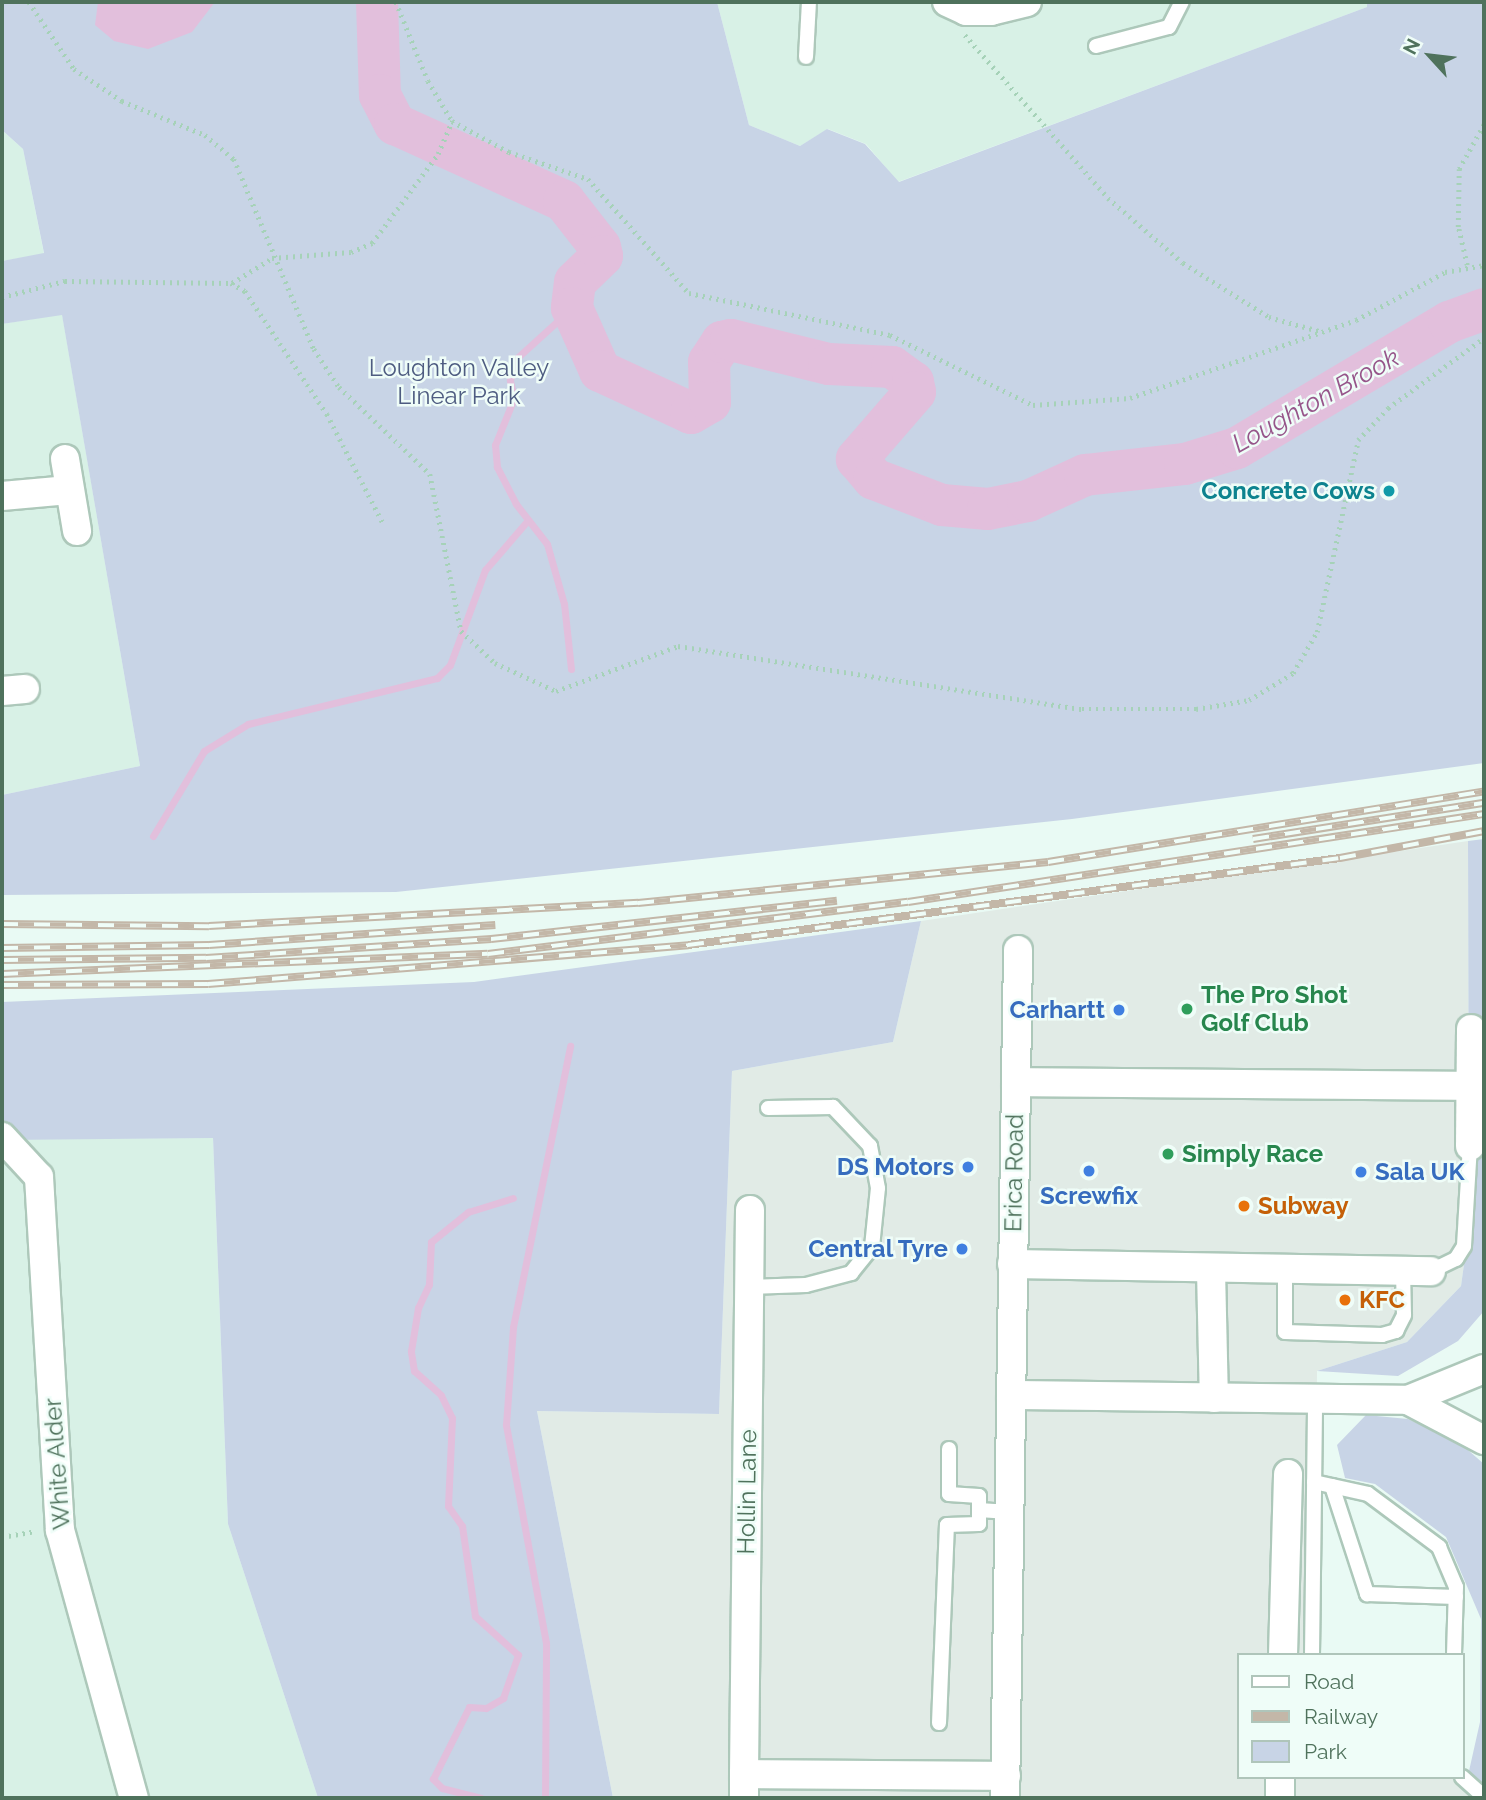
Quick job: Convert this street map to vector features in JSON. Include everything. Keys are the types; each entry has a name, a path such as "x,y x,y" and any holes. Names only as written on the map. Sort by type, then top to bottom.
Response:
{"street":[{"path":"953,14 990,11 1027,2"},
{"path":"65,459 68,490 77,531"},
{"path":"2,496 68,490"},
{"name":"Erica Road","path":"1006,1787 1018,950"},
{"path":"1470,1146 1471,1030"},
{"path":"1016,1082 1470,1086"},
{"name":"White Alder","path":"2,1137 39,1177 60,1530 134,1798"},
{"name":"Hollin Lane","path":"750,1210 744,1786 1006,1787"},
{"path":"1012,1264 1211,1270 1431,1271"},
{"path":"1211,1270 1214,1398"},
{"path":"1011,1395 1408,1401 1484,1369"},
{"path":"1408,1401 1484,1440"},
{"path":"1283,1653 1301,1478"},
{"path":"1280,1779 1280,1798"}],"lane":[{"path":"806,57 809,2"},
{"path":"1096,46 1169,27 1182,2"},
{"path":"750,1287 806,1285 851,1273 872,1247 878,1188 870,1146 833,1107 768,1108"},
{"path":"1431,1271 1456,1259 1464,1246 1470,1146"},
{"path":"1285,1269 1285,1332 1396,1331 1404,1315 1403,1272"},
{"path":"1312,1653 1301,1478 1315,1399"},
{"path":"939,1723 947,1525 979,1524 979,1496 949,1494 949,1449"},
{"path":"1301,1478 1368,1494 1408,1518 1439,1547 1456,1597 1454,1653"},
{"path":"1332,1486 1367,1594 1456,1597"},
{"path":"979,1510 1009,1512"},
{"path":"1464,1779 1484,1797"}],"path":[{"path":"29,2 74,69 122,101 196,130 234,159 297,318 339,387 430,474 461,631 495,663 556,691 678,646 747,652 1082,709 1184,709 1249,700 1293,673 1317,632 1358,440 1388,408 1484,338"},
{"path":"396,2 428,81 452,121 509,152 588,179 689,293 890,335 1033,405 1130,398 1324,331 1467,265 1484,265"},
{"path":"953,14 1108,198 1183,263 1269,317 1324,331"},
{"path":"2,297 65,281 231,283 272,258 351,252 372,243 438,154 452,121"},
{"path":"1467,265 1458,227 1459,169 1484,124"},
{"path":"231,283 257,307 327,414 384,526"},
{"path":"2,1537 60,1530"}],"shaded area":[{"path":"98,2 215,2 192,32 148,49 114,41 95,25"},
{"path":"717,2 1367,2 1367,7 898,182 866,144 828,129 800,146 749,125"},
{"path":"2,130 23,149 44,254 2,261"},
{"path":"62,314 140,766 2,795 2,324"},
{"path":"1468,841 1469,1228 1461,1286 1407,1342 1317,1371 1315,1653 1238,1653 1238,1779 1465,1779 1469,1782 1468,1798 613,1798 537,1411 719,1414 732,1071 893,1042 921,921"},
{"path":"213,1138 228,1524 318,1798 2,1798 2,1139"}],"green space":[{"name":"Loughton Valley Linear Park","path":"2,2 717,2 749,125 800,146 827,129 865,144 899,182 1367,7 1367,2 1484,2 1484,763 1072,819 396,892 2,895 2,795 140,766 62,315 2,324 2,261 44,253 23,149 2,130"},
{"path":"1484,839 1484,1311 1458,1341 1398,1376 1317,1371 1407,1342 1461,1286 1469,1228 1468,841"},
{"path":"921,921 893,1042 732,1071 719,1414 537,1411 613,1798 318,1798 228,1524 213,1138 2,1140 2,1002 474,982"},
{"path":"1366,1415 1408,1419 1461,1444 1484,1464 1484,1785 1469,1771 1480,1722 1481,1619 1446,1537 1375,1484 1345,1478 1337,1445"}],"waterway":[{"name":"Loughton Brook","path":"377,2 380,95 395,124 564,201 600,247 602,256 575,282 572,308 600,371 691,413 710,402 709,362 722,342 731,340 829,364 892,367 913,382 915,392 857,459 874,479 942,505 988,509 1028,501 1085,475 1185,464 1237,448 1449,322 1484,309"},
{"path":"571,669 564,604 547,544 516,504 497,467 495,445 514,398 510,380 518,357 572,308"},
{"path":"153,836 204,751 248,724 437,678 450,665 485,570 528,520"},
{"path":"545,1798 546,1643 506,1425 513,1327 570,1046"},
{"path":"481,1798 442,1788 433,1779 469,1707 486,1708 503,1698 518,1655 475,1616 462,1526 448,1506 452,1418 441,1395 414,1371 411,1351 418,1308 429,1284 431,1242 468,1212 513,1198"}],"railway":[{"path":"2,924 209,926 638,903 1048,862 1484,791"},
{"path":"1253,839 1484,803"},
{"path":"2,974 488,954 908,902 1484,814"},
{"path":"2,985 208,984 688,945 1340,858 1484,831"},
{"path":"2,960 206,958 491,939 837,901"},
{"path":"2,948 209,945 495,925"}],"place":[{"name":"Concrete Cows","path":"1389,491"},
{"name":"The Pro Shot Golf Club","path":"1187,1009"},
{"name":"Carhartt","path":"1119,1010"},
{"name":"Simply Race","path":"1168,1154"},
{"name":"DS Motors","path":"968,1167"},
{"name":"Screwfix","path":"1089,1171"},
{"name":"Sala UK","path":"1361,1172"},
{"name":"Subway","path":"1244,1206"},
{"name":"Central Tyre","path":"962,1249"},
{"name":"KFC","path":"1345,1300"}]}
